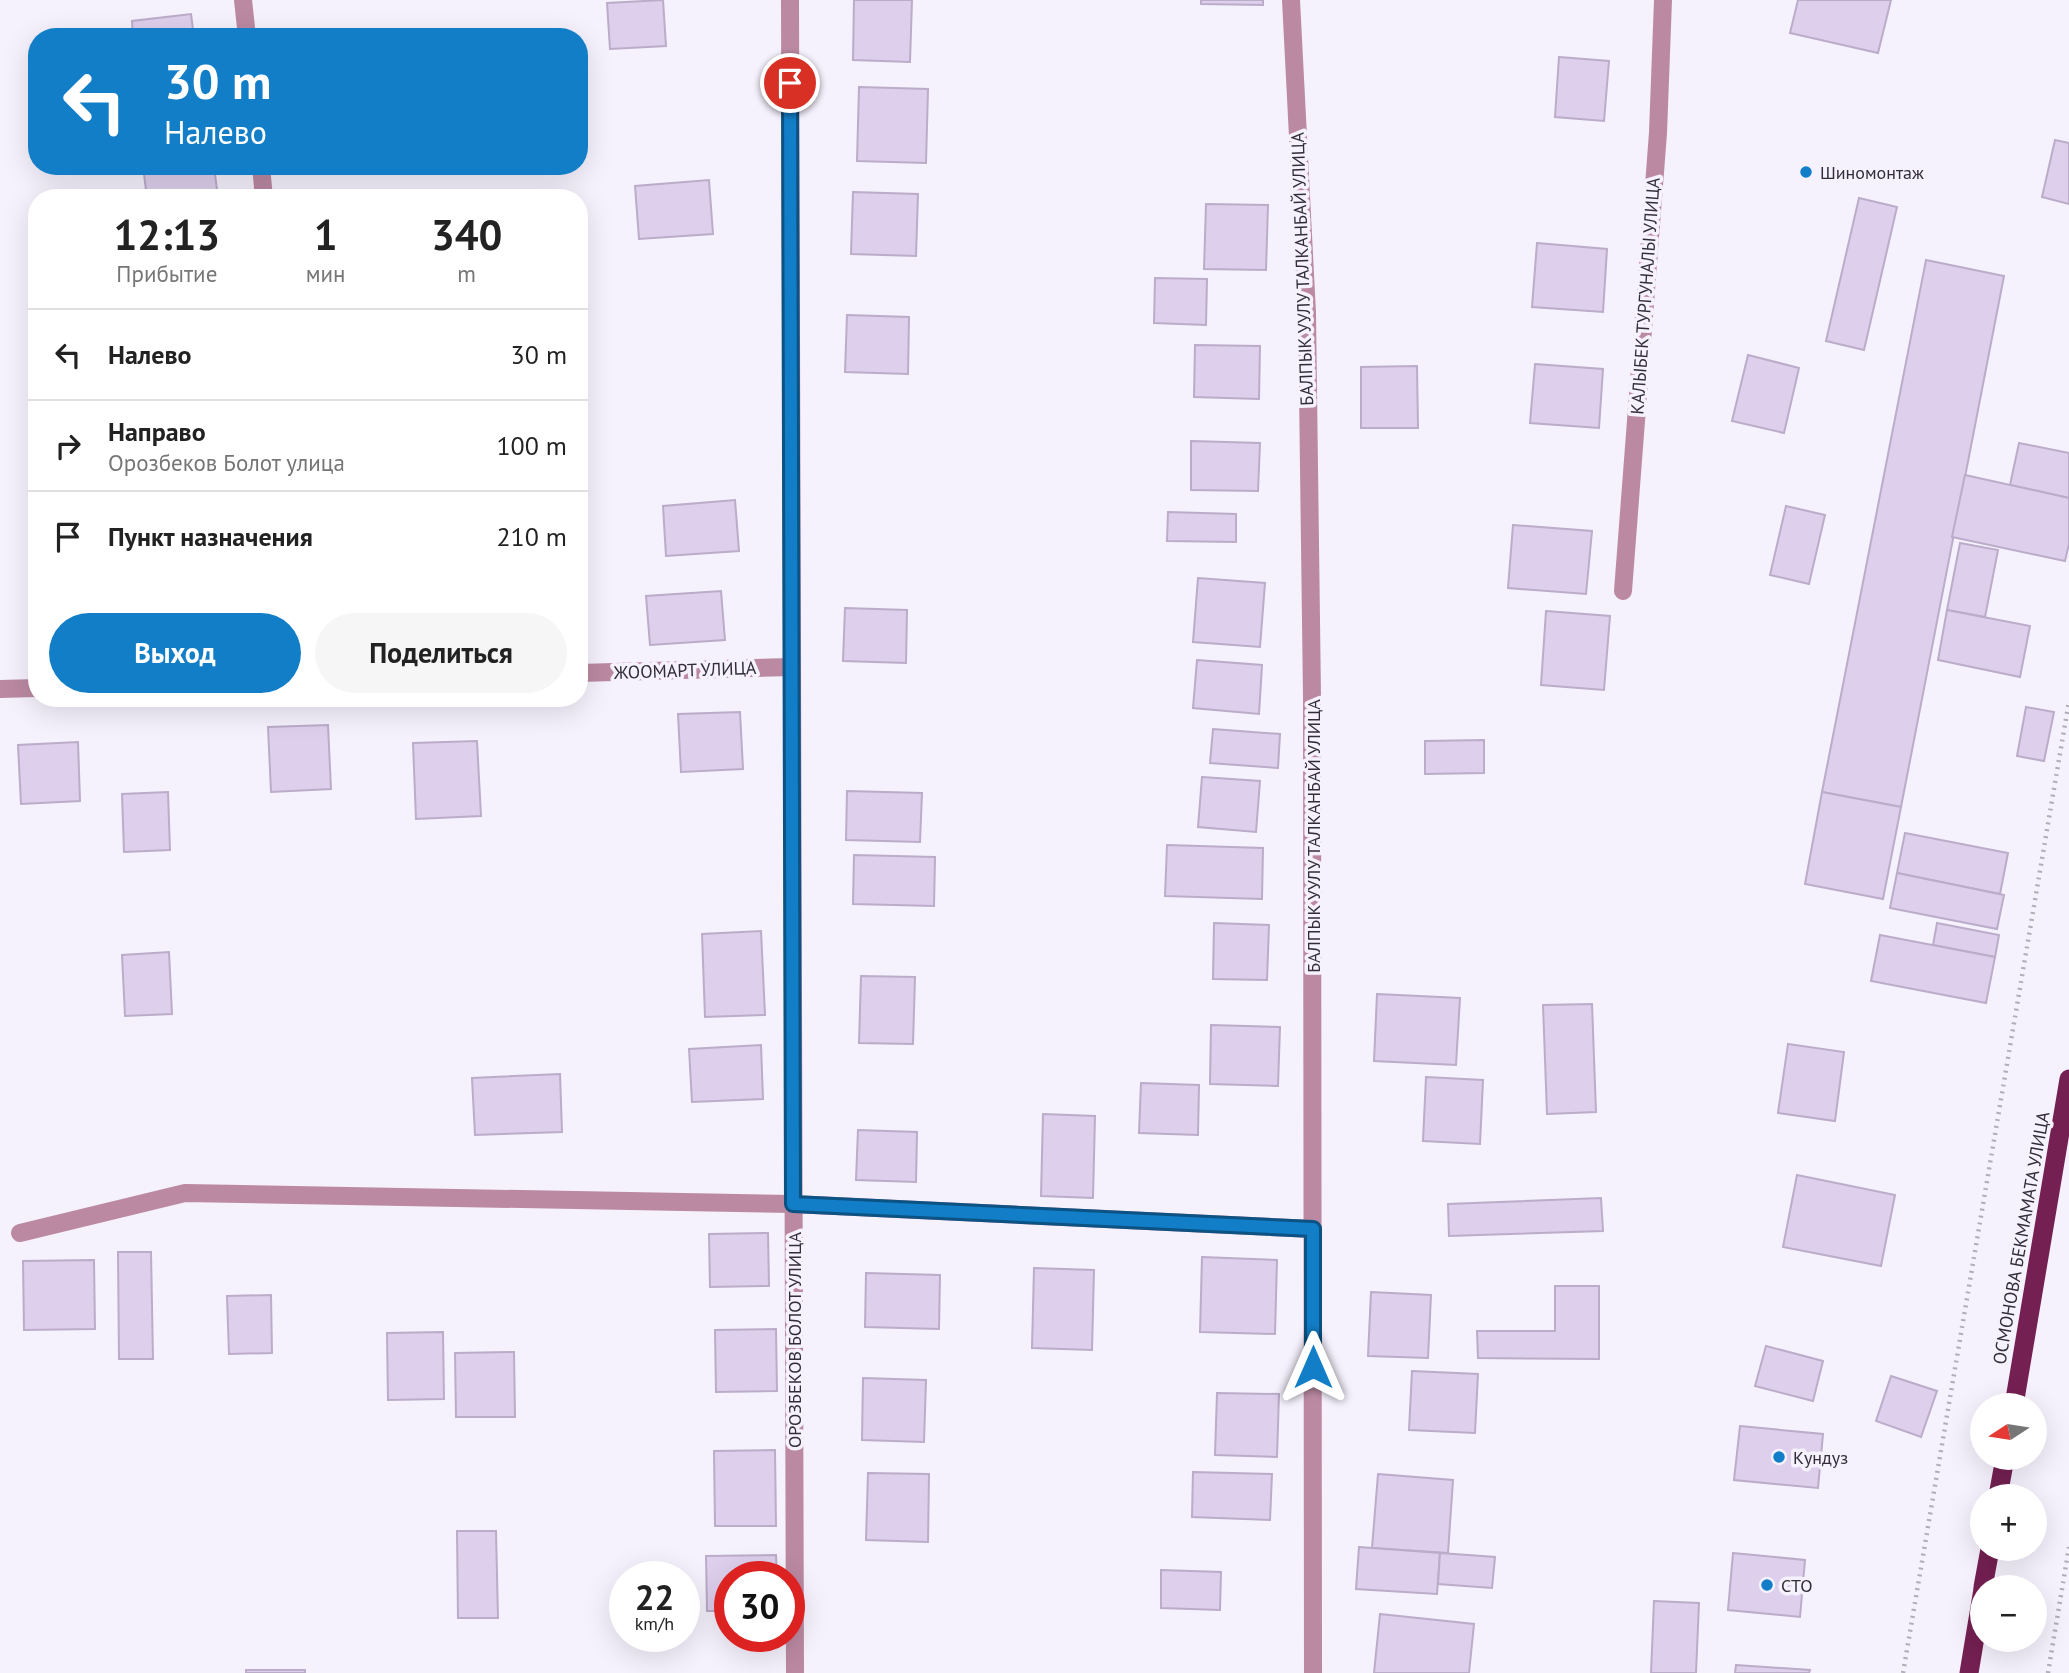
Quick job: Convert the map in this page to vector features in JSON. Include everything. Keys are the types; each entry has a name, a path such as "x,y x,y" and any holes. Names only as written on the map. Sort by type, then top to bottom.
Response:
{"highway":[{"name":"ОСМОНОВА БЕКМАМАТА УЛИЦА","path":"2016,1393 2069,1079"},
{"path":"1969,1673 1972,1652"}],"street":[{"path":"243,0 246,28"},
{"name":"ОРОЗБЕКОВ БОЛОТ УЛИЦА","path":"790,0 795,1673"},
{"name":"БАЛПЫК УУЛУ ТАЛКАНБАЙ УЛИЦА","path":"1291,0 1307,327 1312,697 1313,1673"},
{"name":"КАЛЫБЕК ТУРГУНАЛЫ УЛИЦА","path":"1623,591 1657,147 1662,0"},
{"name":"ЖООМАРТ УЛИЦА","path":"588,673 791,667"},
{"path":"0,689 28,688"},
{"path":"20,1233 185,1193 793,1204 1313,1229"}],"path":[{"path":"1903,1673 2069,701"},
{"path":"2048,1673 2069,1548"}],"building":[{"path":"663,0 666,46 610,49 607,3"},
{"path":"854,0 912,0 910,62 853,60"},
{"path":"1201,0 1263,0 1263,5 1201,4"},
{"path":"1798,0 1891,0 1878,53 1790,33"},
{"path":"191,14 193,28 132,28 132,21"},
{"path":"1559,57 1609,61 1604,121 1555,117"},
{"path":"859,87 928,89 926,163 857,161"},
{"path":"2055,140 2069,143 2069,204 2042,197"},
{"path":"144,175 215,175 217,189 146,189"},
{"path":"709,180 713,234 639,239 635,186"},
{"path":"853,192 918,194 916,256 851,254"},
{"path":"1859,198 1897,207 1864,350 1826,341"},
{"path":"1206,204 1268,205 1266,270 1204,269"},
{"path":"1537,243 1607,249 1603,312 1532,307"},
{"path":"1926,260 2004,276 1901,807 1822,792"},
{"path":"1155,278 1207,279 1206,325 1154,323"},
{"path":"847,315 909,317 908,374 845,372"},
{"path":"1195,345 1260,346 1259,399 1194,397"},
{"path":"1748,355 1799,368 1784,433 1732,421"},
{"path":"1535,364 1603,369 1599,428 1530,423"},
{"path":"1417,366 1418,428 1361,428 1361,367"},
{"path":"1191,441 1260,443 1258,491 1191,490"},
{"path":"2019,443 2069,453 2069,498 2010,485"},
{"path":"1965,475 2069,498 2069,544 2065,561 1952,537"},
{"path":"735,500 739,551 666,556 663,506"},
{"path":"1786,506 1825,515 1809,584 1770,575"},
{"path":"1168,512 1236,514 1236,542 1167,541"},
{"path":"1513,525 1592,531 1586,594 1508,588"},
{"path":"1960,543 1998,550 1985,617 1947,610"},
{"path":"1198,578 1265,583 1260,647 1193,642"},
{"path":"721,591 725,640 650,645 646,596"},
{"path":"845,608 907,610 906,663 843,661"},
{"path":"1947,610 2030,626 2020,677 1938,660"},
{"path":"1546,611 1610,616 1604,690 1541,685"},
{"path":"1197,660 1262,665 1259,714 1193,708"},
{"path":"2026,707 2054,712 2044,761 2017,756"},
{"path":"740,712 743,769 681,772 678,714"},
{"path":"328,725 331,789 271,792 268,727"},
{"path":"1213,729 1280,734 1278,768 1210,763"},
{"path":"1484,740 1484,773 1425,774 1425,741"},
{"path":"477,741 481,816 416,819 413,743"},
{"path":"78,742 80,801 21,804 18,745"},
{"path":"1202,777 1260,781 1256,832 1198,827"},
{"path":"847,791 922,793 920,842 846,840"},
{"path":"168,792 170,850 124,852 122,794"},
{"path":"1822,792 1901,807 1883,899 1805,884"},
{"path":"1905,833 2008,853 2000,894 1897,873"},
{"path":"1167,845 1263,848 1262,899 1165,896"},
{"path":"854,855 935,857 934,906 853,904"},
{"path":"1897,873 2004,895 1997,929 1890,908"},
{"path":"1214,923 1269,925 1267,980 1213,979"},
{"path":"1937,923 1999,935 1995,957 1933,945"},
{"path":"761,931 765,1015 705,1017 702,934"},
{"path":"1880,935 1995,957 1986,1003 1871,981"},
{"path":"169,952 172,1014 125,1016 122,955"},
{"path":"861,976 915,977 913,1044 859,1043"},
{"path":"1377,994 1460,998 1456,1065 1374,1061"},
{"path":"1592,1004 1596,1112 1547,1114 1543,1005"},
{"path":"1211,1025 1280,1027 1278,1086 1210,1084"},
{"path":"1788,1044 1844,1052 1835,1121 1778,1113"},
{"path":"761,1045 763,1099 692,1102 689,1049"},
{"path":"560,1074 562,1132 475,1135 472,1078"},
{"path":"1426,1077 1483,1080 1480,1144 1423,1141"},
{"path":"1141,1083 1199,1085 1198,1135 1139,1133"},
{"path":"1043,1114 1095,1116 1093,1198 1041,1196"},
{"path":"858,1130 917,1132 916,1182 856,1180"},
{"path":"1797,1175 1895,1195 1881,1266 1783,1247"},
{"path":"1601,1198 1603,1231 1449,1236 1448,1204"},
{"path":"768,1233 769,1286 710,1287 709,1234"},
{"path":"118,1252 151,1252 153,1359 119,1359"},
{"path":"1202,1257 1277,1260 1275,1334 1200,1332"},
{"path":"94,1260 95,1329 24,1330 23,1261"},
{"path":"1034,1268 1094,1270 1092,1350 1032,1348"},
{"path":"866,1273 940,1275 939,1329 865,1327"},
{"path":"1555,1286 1599,1286 1599,1359 1478,1358 1477,1331 1555,1331"},
{"path":"1371,1292 1431,1295 1428,1358 1368,1356"},
{"path":"271,1295 272,1353 229,1354 227,1296"},
{"path":"776,1329 777,1391 716,1392 715,1330"},
{"path":"443,1332 444,1399 388,1400 387,1333"},
{"path":"1766,1346 1823,1361 1813,1401 1755,1386"},
{"path":"514,1352 515,1417 456,1417 455,1353"},
{"path":"1412,1371 1478,1374 1475,1433 1409,1430"},
{"name":"Кундуз","path":"1891,1376 1937,1391 1921,1437 1876,1421"},
{"path":"863,1378 926,1380 924,1442 862,1440"},
{"path":"1217,1393 1279,1394 1277,1457 1215,1455"},
{"name":"Кундуз","path":"1740,1426 1823,1434 1818,1488 1734,1480"},
{"path":"775,1450 776,1526 715,1526 714,1451"},
{"path":"1193,1472 1272,1474 1270,1520 1192,1517"},
{"path":"868,1473 929,1474 928,1542 866,1540"},
{"path":"1378,1474 1453,1480 1448,1553 1372,1548"},
{"path":"457,1531 496,1531 498,1618 458,1618"},
{"path":"1359,1547 1440,1553 1437,1594 1356,1589"},
{"path":"1440,1553 1495,1557 1492,1588 1438,1584"},
{"name":"СТО","path":"1733,1553 1805,1560 1800,1617 1728,1610"},
{"path":"776,1555 776,1561 714,1561 714,1611 707,1611 706,1556"},
{"path":"1161,1570 1221,1572 1220,1610 1161,1608"},
{"path":"1654,1601 1699,1603 1696,1673 1651,1673"},
{"path":"1380,1614 1474,1624 1469,1673 1374,1673"},
{"path":"1736,1665 1810,1670 1809,1673 1735,1673"},
{"path":"246,1670 305,1670 305,1673 246,1673"}],"place":[{"name":"Шиномонтаж","path":"1806,172"},
{"name":"Кундуз","path":"1779,1457"},
{"name":"СТО","path":"1767,1585"}],"route":[{"path":"790,83 793,1204 1313,1229 1313,1367"}]}
